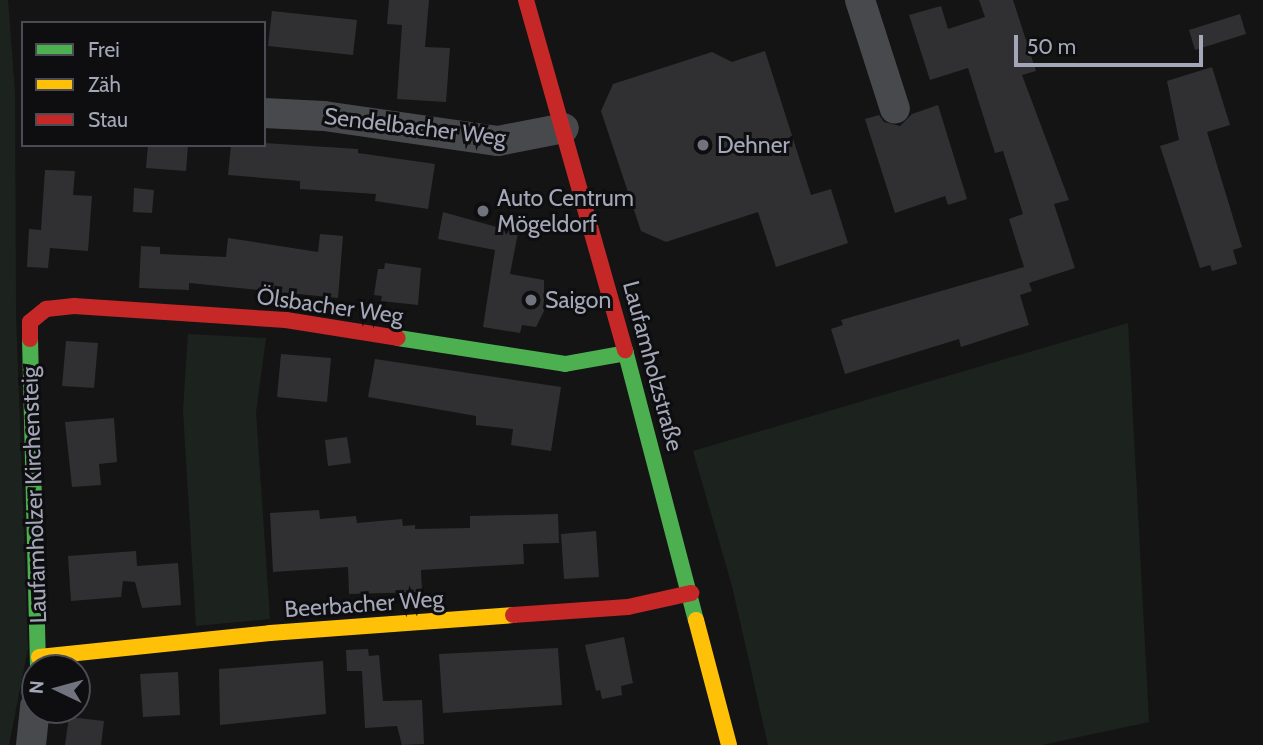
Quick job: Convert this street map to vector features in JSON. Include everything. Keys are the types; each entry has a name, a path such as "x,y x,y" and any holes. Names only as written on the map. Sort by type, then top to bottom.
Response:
{"street":[{"name":"Laufamholzstraße","path":"526,0 626,353 729,745"},
{"path":"860,0 895,109"},
{"name":"Sendelbacher Weg","path":"266,113 324,116 498,141 564,128"},
{"name":"Ölsbacher Weg","path":"30,322 46,309 74,306 286,320 565,364 626,353"},
{"name":"Laufamholzer Kirchensteig","path":"30,322 38,654"},
{"name":"Beerbacher Weg","path":"91,655 270,633 628,607 691,593"},
{"path":"31,745 33,724"}],"shaded area":[{"path":"0,0 8,0 15,92 16,314 28,648 27,654 21,654 21,684 9,745 0,745"},
{"path":"1128,323 1149,722 1042,745 768,745 732,586 693,451"},
{"path":"188,334 266,338 256,413 270,619 196,626 183,410"}],"building":[{"path":"389,0 429,0 425,47 450,48 446,102 397,99 402,25 387,24"},
{"path":"979,0 1013,0 1036,71 1022,75 1069,200 1054,204 1075,268 1029,283 1032,291 1020,295 1029,325 961,347 959,339 845,374 831,329 843,325 841,320 1024,267 1009,219 1023,214 1003,151 995,153 968,68 930,80 909,15 941,6 948,29 985,17"},
{"path":"272,11 357,20 353,55 268,46"},
{"path":"1240,14 1246,34 1195,50 1189,30"},
{"name":"Dehner","path":"765,51 811,195 831,189 848,243 776,267 758,212 666,242 641,231 601,111 613,84 712,52 732,62"},
{"path":"1212,67 1230,125 1207,132 1242,247 1233,250 1237,264 1212,271 1210,265 1200,268 1160,146 1179,140 1167,81"},
{"path":"938,105 967,199 948,205 945,196 895,213 865,119 879,115 884,122 900,126 912,114"},
{"path":"266,143 358,149 358,153 435,164 428,209 375,201 376,194 300,189 300,181 228,175 231,147 266,147"},
{"path":"148,147 188,147 186,171 146,168"},
{"path":"45,170 75,171 73,195 92,196 88,251 50,248 48,268 27,267 29,229 41,230"},
{"path":"134,188 154,190 152,213 133,212"},
{"path":"443,212 518,233 510,274 544,280 544,311 536,327 522,325 520,333 483,327 495,250 438,239"},
{"path":"320,234 343,236 338,298 189,283 189,290 139,288 141,246 160,247 160,254 226,257 228,238 318,252"},
{"path":"385,263 421,268 418,305 381,301 382,296 374,295 378,269 384,269"},
{"path":"66,341 98,343 94,388 62,386"},
{"path":"281,354 331,358 327,402 277,397"},
{"path":"375,359 561,387 551,451 511,445 513,429 476,425 476,416 368,397"},
{"path":"114,418 117,462 99,464 101,485 72,487 65,422"},
{"path":"347,437 351,463 328,466 325,440"},
{"path":"319,510 320,519 356,516 357,523 402,519 403,526 415,525 415,529 470,528 470,516 558,514 559,543 523,544 524,564 421,570 422,592 349,594 348,567 273,572 270,513"},
{"path":"596,531 599,577 564,579 561,534"},
{"path":"136,551 137,566 178,563 181,605 142,608 135,582 123,581 121,597 71,601 68,556"},
{"path":"624,637 633,683 621,686 622,695 602,699 600,690 596,691 585,645"},
{"path":"558,648 562,705 443,713 439,654"},
{"path":"368,649 369,656 379,655 383,701 422,700 424,744 402,745 397,726 365,728 362,671 347,671 346,650"},
{"path":"323,661 326,714 220,725 219,669"},
{"path":"178,672 180,715 143,717 140,674"},
{"path":"91,720 104,721 101,745 65,745 68,724 91,724"}],"traffic: fast":[{"path":"398,338 565,364 626,353"},
{"path":"30,339 38,654"},
{"path":"625,350 696,620"}],"traffic: slow":[{"path":"68,654 270,633 513,615"},
{"path":"696,620 729,745"}],"traffic: jam":[{"path":"526,0 625,350"},
{"path":"30,339 30,322 46,309 74,306 286,320 398,338"},
{"path":"513,615 628,607 691,593"}],"place":[{"name":"Dehner","path":"703,145"},
{"name":"Auto Centrum Mögeldorf","path":"483,211"},
{"name":"Saigon","path":"531,300"}]}
